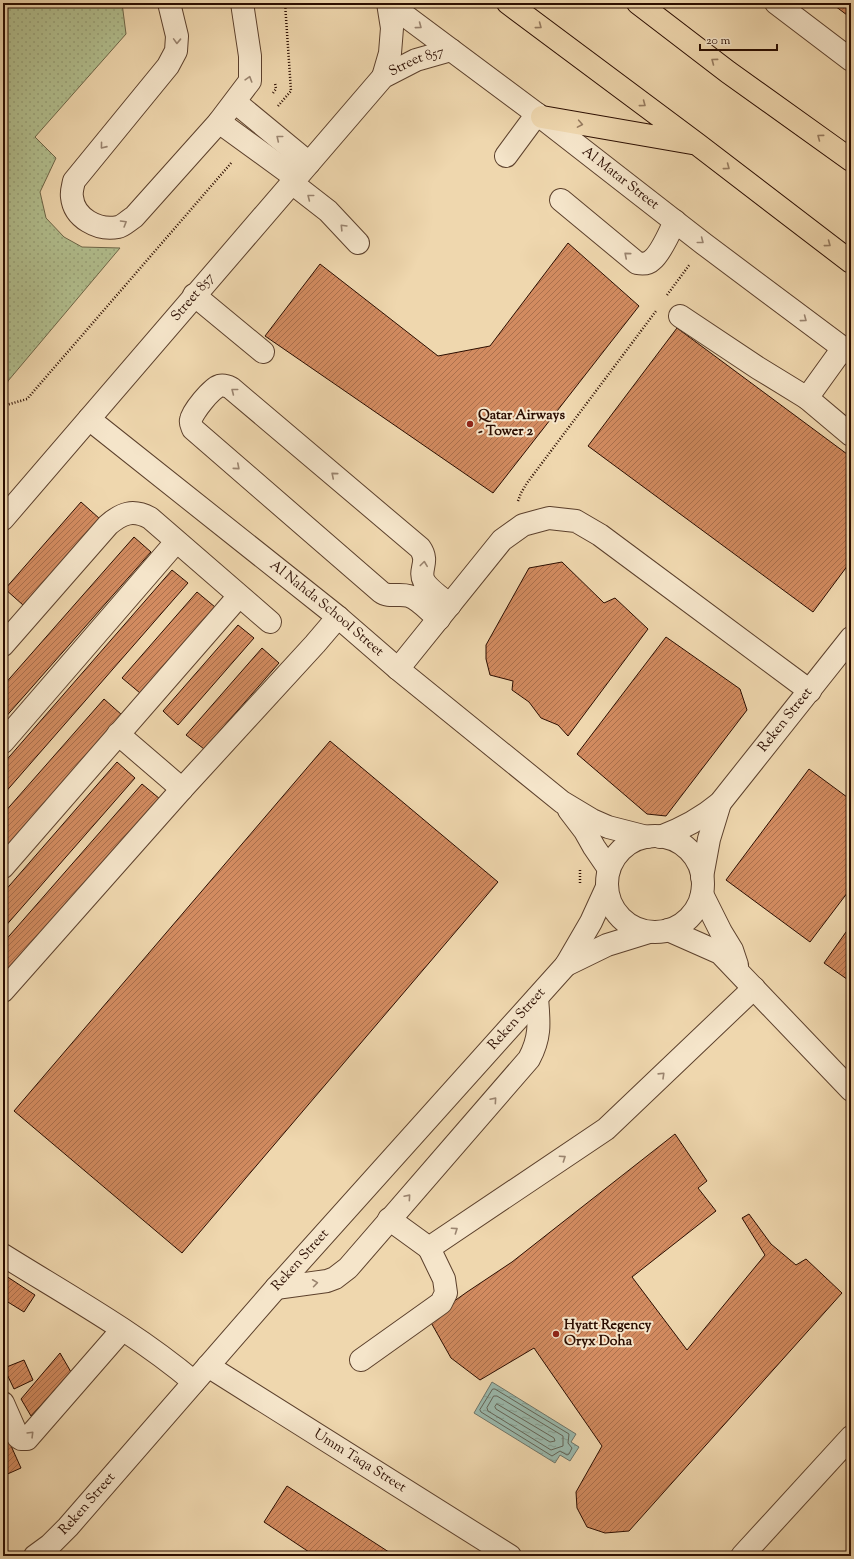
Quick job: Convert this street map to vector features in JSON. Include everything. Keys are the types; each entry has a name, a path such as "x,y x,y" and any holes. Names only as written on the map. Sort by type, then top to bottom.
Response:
{"highway":[{"path":"508,3 851,262"},
{"path":"638,3 728,72 851,160"},
{"path":"539,116 696,144"}],"street":[{"path":"170,3 178,36 176,50 168,66 74,181 72,197 77,211 89,223 103,227 120,227 134,217 219,122 250,81 251,71 242,3"},
{"name":"Al Matar Street","path":"388,3 847,351"},
{"name":"Street 857","path":"383,77 390,53 392,28 388,3"},
{"path":"776,3 851,60"},
{"name":"Street 857","path":"3,519 383,77 416,60 451,50"},
{"path":"235,102 263,126 328,211 358,243"},
{"path":"506,156 539,116"},
{"path":"219,122 249,144 299,175"},
{"path":"561,200 637,263 644,264 652,260 666,240 676,221"},
{"path":"194,295 263,352"},
{"path":"680,316 758,368 807,398 851,435"},
{"path":"807,398 847,351"},
{"path":"220,386 231,388 420,548 425,558 422,575 424,582 444,612 411,597 384,594 193,429 191,419 193,413 210,392 220,386"},
{"name":"Al Nahda School Street","path":"89,419 338,617 398,669 562,802 576,811 608,827 628,833 654,837"},
{"path":"8,630 108,524 116,517 128,513 141,514 150,518 270,622"},
{"path":"398,669 502,540 523,525 550,518 576,521 600,535 810,692"},
{"path":"3,742 176,542"},
{"path":"3,867 239,596"},
{"path":"3,991 182,789 338,617"},
{"name":"Reken Street","path":"654,837 674,832 699,818 720,802 810,692 851,638"},
{"path":"118,734 182,789"},
{"name":"Al Nahda School Street","path":"562,802 574,815 608,878"},
{"name":"Reken Street","path":"702,886 709,839 720,802"},
{"path":"739,972 732,950 720,932 702,886 697,862 688,850 675,841 654,837 631,843 617,854 608,878 609,900 615,912 624,922 636,928 658,931 720,953 851,1090"},
{"name":"Reken Street","path":"35,1556 50,1545 68,1527 276,1288 566,965 591,922 608,878"},
{"path":"658,931 683,923 695,910 702,886"},
{"name":"Reken Street","path":"566,965 607,945 658,931"},
{"path":"429,1248 606,1129 754,988"},
{"path":"276,1288 335,1278 348,1268 389,1219 530,1059 538,1039 539,1028 537,998"},
{"path":"361,1360 441,1303 446,1293 444,1280 429,1248 389,1219"},
{"path":"3,1255 122,1330 172,1364 194,1382"},
{"path":"3,1403 18,1437 24,1440 27,1439 122,1330"},
{"name":"Umm Taqa Street","path":"208,1366 510,1556"},
{"path":"742,1556 851,1437"}],"path":[{"path":"263,126 291,91 286,3"},
{"path":"3,406 27,399 249,144"},
{"path":"664,300 704,244"},
{"path":"514,531 517,505 521,492 659,306"}],"green space":[{"path":"3,3 122,3 126,34 35,137 56,158 40,192 46,218 64,237 82,247 120,248 8,381 4,396 3,396"}],"water":[{"path":"492,1382 576,1434 571,1442 579,1447 570,1461 560,1455 555,1463 474,1413"}],"building":[{"path":"831,3 851,3 851,18"},
{"name":"Qatar Airways - Tower 2","path":"568,243 639,306 493,493 265,336 320,264 438,356 490,346"},
{"path":"677,328 851,457 851,561 813,612 588,446"},
{"path":"81,502 100,519 23,605 5,589"},
{"path":"134,537 151,552 3,720 3,686"},
{"path":"562,562 604,603 615,598 648,629 568,736 558,725 541,718 529,702 512,690 513,681 490,675 486,659 486,645 529,568"},
{"path":"172,570 188,583 3,795 3,764"},
{"path":"197,592 215,607 140,693 122,678"},
{"path":"238,625 254,638 178,725 163,711"},
{"path":"666,637 740,689 747,710 666,816 647,814 577,754"},
{"path":"262,648 279,663 204,749 186,735"},
{"path":"104,699 122,715 3,851 3,814"},
{"path":"330,741 498,882 182,1253 14,1111"},
{"path":"117,762 135,778 3,929 3,893"},
{"path":"809,769 851,800 851,888 810,942 726,880"},
{"path":"142,784 160,799 3,979 3,943"},
{"path":"851,925 851,982 824,963"},
{"name":"Hyatt Regency Oryx Doha","path":"675,1134 707,1181 698,1188 716,1211 632,1277 687,1350 765,1255 742,1218 749,1214 771,1244 796,1265 806,1259 842,1293 629,1531 605,1533 587,1527 577,1508 576,1492 602,1446 534,1348 480,1380 451,1358 429,1319 512,1262"},
{"path":"3,1274 35,1295 24,1312 3,1299"},
{"path":"60,1353 71,1372 31,1416 21,1399"},
{"path":"24,1360 33,1380 14,1389 4,1368"},
{"path":"3,1428 21,1468 3,1476"},
{"path":"287,1486 395,1556 315,1556 264,1522"}],"place":[{"name":"Qatar Airways - Tower 2","path":"470,424"},
{"name":"Hyatt Regency Oryx Doha","path":"556,1334"}]}
